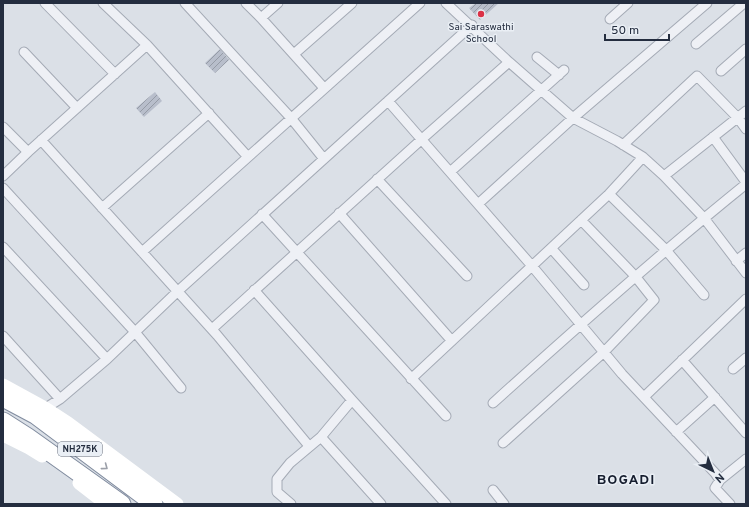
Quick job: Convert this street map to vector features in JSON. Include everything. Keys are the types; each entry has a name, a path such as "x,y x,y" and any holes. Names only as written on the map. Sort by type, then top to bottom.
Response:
{"highway":[{"name":"NH275K","path":"3,398 40,411 154,504"},
{"name":"NH275K","path":"3,421 122,504"}],"street":[{"path":"44,3 115,74"},
{"path":"103,3 147,45 248,157"},
{"path":"185,3 291,118 324,159"},
{"path":"246,3 324,88"},
{"path":"261,18 278,3"},
{"path":"294,54 352,3"},
{"path":"142,252 420,3"},
{"path":"446,3 472,25 509,62 573,118 623,144 643,157 664,176 704,218 746,274"},
{"path":"610,19 628,3"},
{"path":"478,204 573,118 707,3"},
{"path":"696,44 744,3"},
{"path":"40,411 60,398 106,359 262,214 472,25"},
{"path":"3,176 147,45"},
{"path":"721,71 746,49"},
{"path":"24,52 77,108"},
{"path":"450,172 542,91 561,72 537,57"},
{"path":"212,329 295,252 509,62"},
{"path":"623,144 697,76 738,118 746,129"},
{"path":"388,101 532,266 604,352 720,480"},
{"path":"664,176 746,111"},
{"path":"102,208 209,113"},
{"path":"3,127 28,152"},
{"path":"493,403 635,276 746,183 713,137"},
{"path":"41,140 212,329 309,446"},
{"path":"411,379 609,194 643,157"},
{"path":"377,179 467,276"},
{"path":"3,188 134,332 181,388"},
{"path":"609,194 665,250 704,295"},
{"path":"339,213 452,341"},
{"path":"262,214 446,416"},
{"path":"504,443 604,352 654,300 635,276 581,220"},
{"path":"3,248 106,359"},
{"path":"551,248 584,285"},
{"path":"736,261 746,253"},
{"path":"254,290 446,504"},
{"path":"644,397 746,299"},
{"path":"3,336 60,398"},
{"path":"733,368 746,358"},
{"path":"682,360 746,434"},
{"path":"3,385 40,411 106,451 176,504"},
{"path":"676,432 715,397"},
{"path":"291,504 277,492 277,479 290,463 321,437 352,400"},
{"path":"3,434 29,448 60,468 106,504"},
{"path":"321,437 381,504"},
{"path":"730,504 715,488 720,480 746,459"},
{"path":"493,490 504,504"}],"building":[{"name":"Sai Saraswathi School","path":"476,3 499,3 480,20 469,8"},
{"path":"220,49 229,60 215,73 205,63"},
{"path":"155,92 162,101 144,117 136,108"}],"place":[{"name":"Sai Saraswathi School","path":"481,14"}],"district":[{"name":"BOGADI","path":"626,479"}]}
